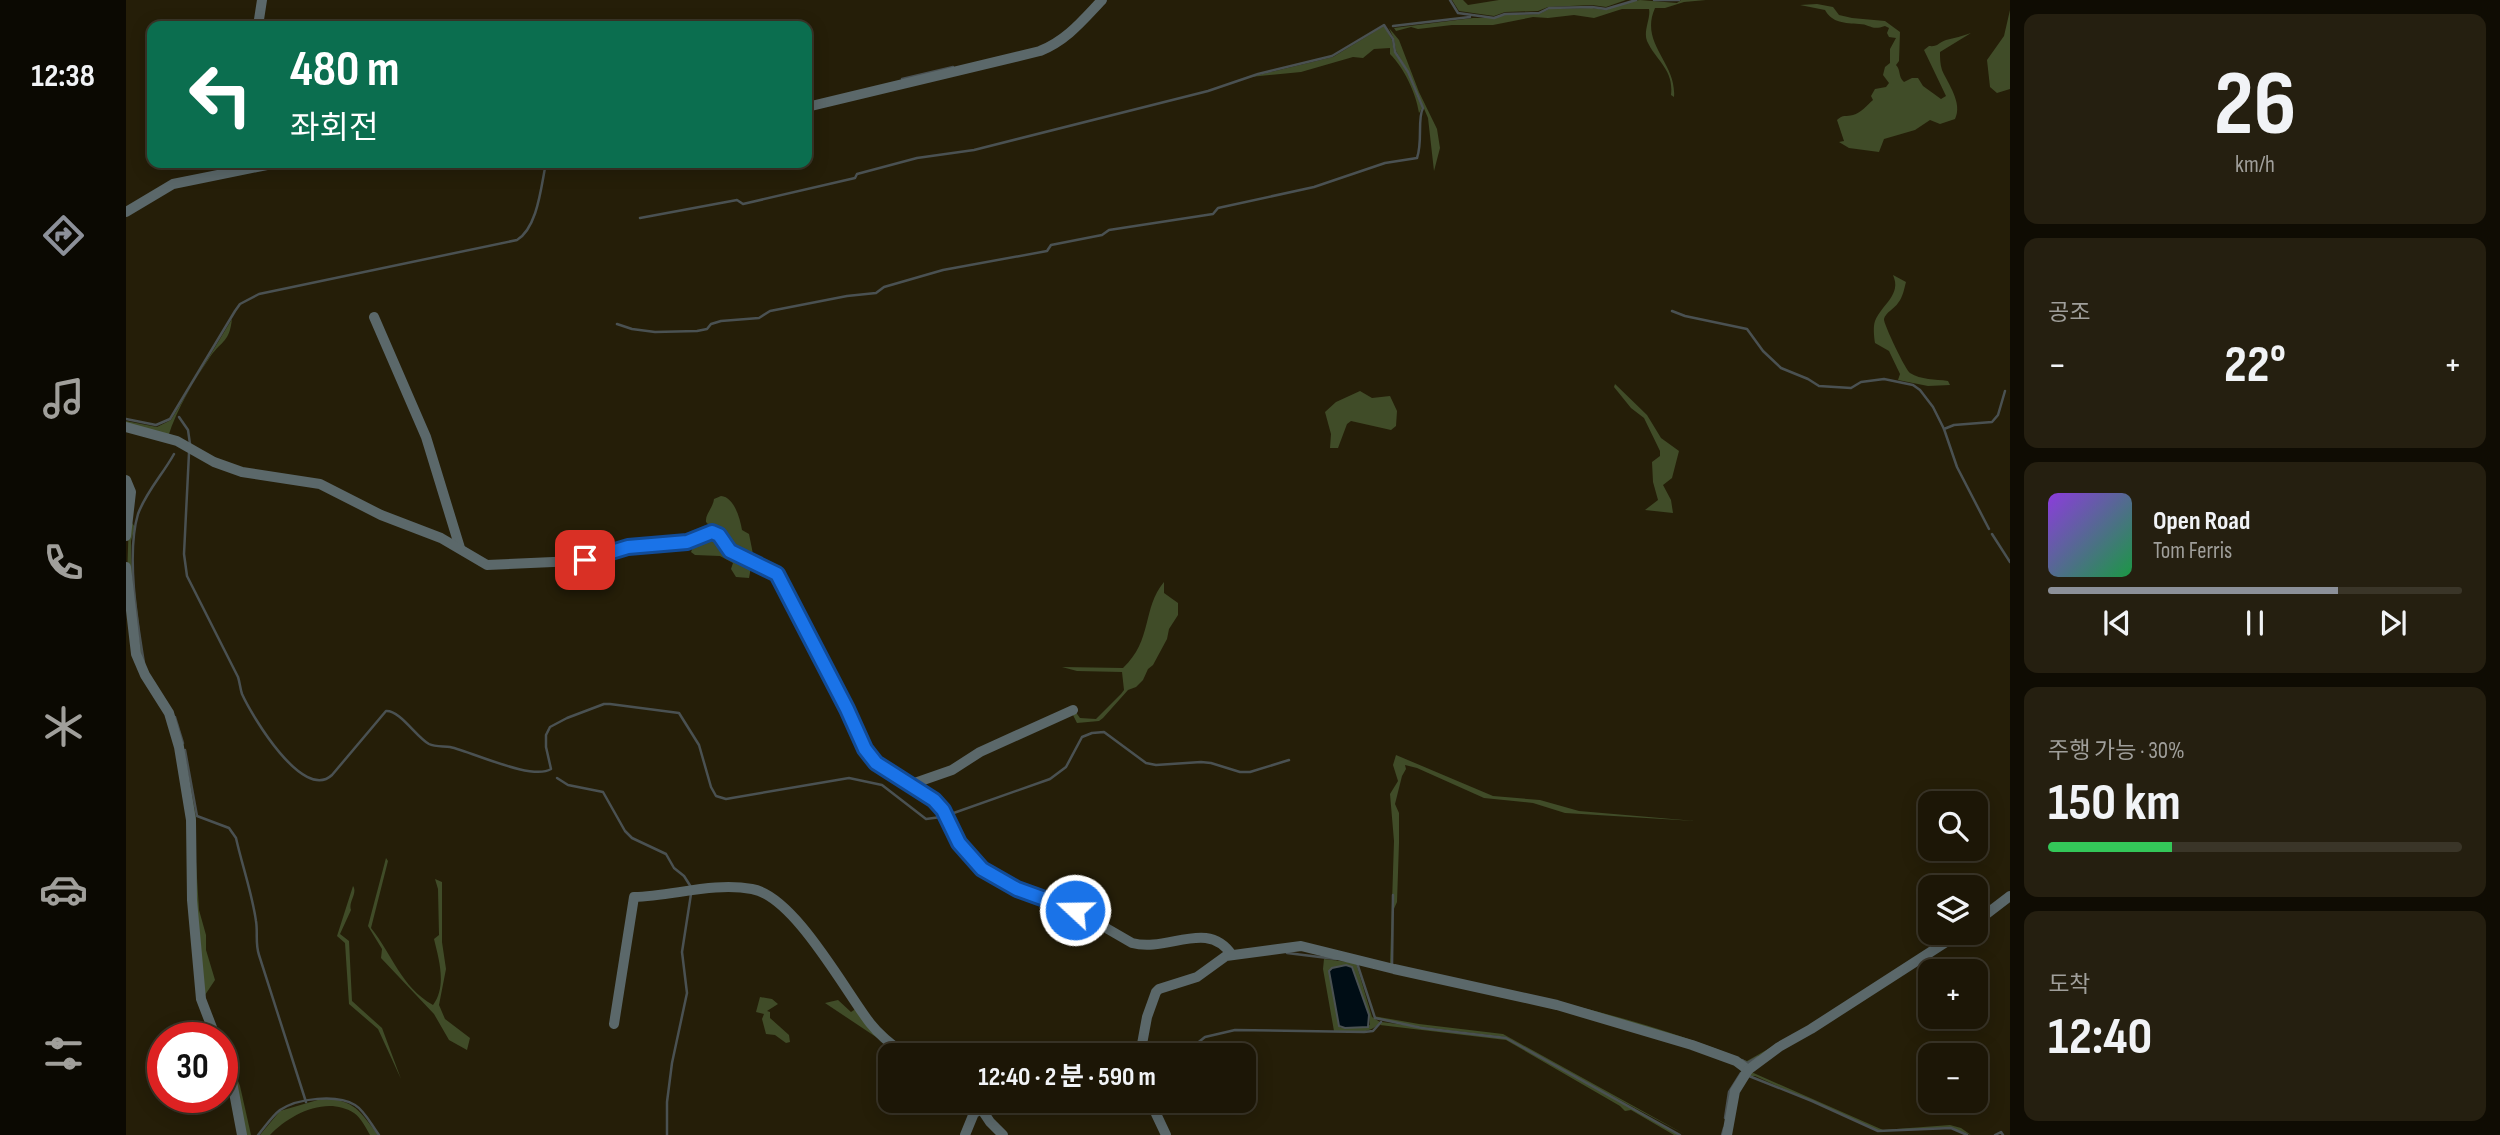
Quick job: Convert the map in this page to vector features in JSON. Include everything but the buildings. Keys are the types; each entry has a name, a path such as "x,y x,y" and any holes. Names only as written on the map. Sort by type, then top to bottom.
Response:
{"street":[{"path":"259,21 262,0"},
{"path":"812,106 1040,51 1073,32 1102,0"},
{"path":"126,212 173,184 243,168"},
{"path":"374,317 426,437 460,548"},
{"path":"126,427 177,441 214,463 242,472 320,484 367,508 430,533 480,562 497,566 576,561 628,547 681,543 716,533 730,551 777,574 838,690 869,756 883,769 928,795 939,805 959,843 982,869 1006,883 1075,910 1132,943 1141,946 1157,945 1209,937 1221,943 1232,955"},
{"path":"126,480 131,492 126,536"},
{"path":"126,567 133,636 139,663 169,713 179,747 191,820 192,900 201,999 210,1022"},
{"path":"909,785 952,770 980,752 1073,710"},
{"path":"614,1024 634,897 744,888 767,894 792,915 870,1023 892,1043"},
{"path":"1988,913 2010,896"},
{"path":"1727,1135 1735,1091 1748,1070 1779,1047 1941,945"},
{"path":"1142,1043 1147,1017 1156,992 1197,977 1232,955 1301,946 1394,970 1557,1005 1703,1048 1736,1060 1748,1070"},
{"path":"238,1113 242,1135"},
{"path":"965,1135 974,1113"},
{"path":"984,1113 1003,1135"},
{"path":"1156,1113 1166,1135"}],"green space":[{"path":"1452,0 1463,0 1468,5 1499,0 1626,0 1606,7 1548,7 1538,11 1505,12 1494,16 1459,11"},
{"path":"1640,0 1677,3 1681,0 1706,0 1655,8 1651,21 1652,32 1670,73 1674,97 1671,95 1670,78 1647,41 1649,9 1622,9 1594,18 1574,15 1533,17 1493,25 1452,25 1418,29 1411,27 1396,31 1394,28 1473,18 1539,14 1549,9 1606,10"},
{"path":"1800,5 1833,7 1839,15 1885,21 1900,32 1899,61 1896,65 1902,80 1904,82 1918,78 1923,86 1941,99 1946,96 1924,50 1971,33 1940,52 1942,70 1956,100 1955,119 1940,124 1930,120 1915,130 1884,139 1879,152 1849,148 1839,142 1844,141 1837,120 1861,111 1873,100 1871,96 1875,89 1886,87 1889,83 1883,75 1885,67 1890,63 1890,49 1896,38 1889,37 1889,28 1885,26 1874,28 1839,22 1831,18 1825,10"},
{"path":"2010,10 2010,89 1997,93 1990,87 1987,60 2004,36"},
{"path":"1384,26 1422,108 1419,113 1412,89 1390,54 1390,48 1374,49 1363,58 1353,57 1301,72 1250,77 1333,57"},
{"path":"1389,28 1399,40 1437,129 1440,148 1434,171 1428,118 1408,71 1396,51"},
{"path":"1893,275 1906,282 1900,301 1884,319 1900,356 1910,373 1923,378 1948,381 1950,385 1928,386 1898,380 1900,374 1889,351 1875,343 1874,323 1893,294"},
{"path":"232,319 227,337 194,381"},
{"path":"1615,384 1647,415 1661,438 1679,451 1672,478 1663,485 1671,500 1673,513 1645,510 1658,500 1653,482 1652,462 1660,456 1660,451 1644,418 1631,408 1614,387"},
{"path":"191,387 168,437 126,425 126,421 157,427 171,420"},
{"path":"1360,391 1372,398 1390,396 1397,411 1396,426 1391,430 1351,421 1347,424 1338,448 1330,448 1331,434 1325,412 1336,402"},
{"path":"721,496 733,504 742,530 749,534 754,559 732,551 706,522 714,499"},
{"path":"129,519 135,527 131,541 131,558 144,666 178,724 184,745 181,744 140,662 127,577"},
{"path":"712,534 752,562 749,578 736,577 731,569 733,563 720,556 695,555 691,552 696,540"},
{"path":"1164,582 1164,593 1178,603 1178,615 1153,665 1143,680 1128,690 1103,718 1099,721 1077,723 1072,713 1075,711 1080,718 1096,719 1121,694 1124,690 1122,672 1077,671 1062,667 1123,668 1139,646 1153,602"},
{"path":"184,750 196,817 199,910 215,980 205,995 214,1022 210,1022 203,1005"},
{"path":"1396,755 1493,796 1540,800 1579,811 1695,821 1565,813 1533,803 1484,798 1405,765 1395,804 1399,813 1399,843 1397,902 1393,911 1393,965 1390,964 1394,841 1390,794 1398,781 1393,765"},
{"path":"386,858 388,861 371,928 405,980 422,998 433,1005 441,981 434,939 439,935 438,889 435,879 442,882 442,942 446,969 439,1005 445,1019 470,1038 467,1050 449,1040 434,1014 381,958 382,949 368,926"},
{"path":"353,886 351,910 340,934 349,941 352,1001 382,1028 401,1079 378,1029 349,1004 345,943 337,936"},
{"path":"1324,959 1356,963 1372,1017 1380,1022 1376,1026 1359,1032 1334,1031 1323,969","holes":["1352,967 1370,1025 1339,1026 1329,971"]},
{"path":"1396,966 1528,994 1617,1017 1704,1044 1747,1061 1807,1027 1750,1067 1725,1055"},
{"path":"760,997 772,999 778,1004 767,1011 770,1012 770,1018 789,1035 790,1042 786,1043 775,1035 766,1034 762,1019 764,1014 756,1012"},
{"path":"838,1000 851,1012 857,1008 879,1039 825,1003"},
{"path":"1373,1016 1503,1034 1686,1135 1506,1037 1422,1027"},
{"path":"1382,1022 1506,1038 1679,1135 1674,1135 1631,1110 1625,1111 1506,1040 1380,1025"},
{"path":"1749,1071 1883,1130 1950,1125 1971,1135 1951,1128 1878,1131 1755,1076 1748,1076"},
{"path":"238,1081 251,1135 243,1135 237,1113"},
{"path":"321,1099 341,1101 355,1108 378,1135 370,1135 354,1113 332,1106 309,1110 287,1121 270,1135 260,1135 280,1111"}],"shaded area":[{"path":"1346,965 1352,967 1369,1015 1368,1027 1339,1026 1329,971"}],"waterway":[{"path":"1450,0 1458,13 1494,18 1505,14 1539,13 1549,8 1606,9 1636,0"},
{"path":"1654,0 1679,0"},
{"path":"1393,26 1470,17"},
{"path":"617,324 655,332 697,331 721,321 759,318 770,311 876,293 884,287 943,270 1047,251 1051,245 1102,235 1109,230 1213,214 1218,208 1314,187 1385,163 1417,158 1423,108 1408,72 1395,52 1393,39 1384,25 1332,56 1258,74 1208,91 974,150 917,158 857,174 855,178 743,204 737,200 640,218"},
{"path":"902,79 953,67"},
{"path":"126,419 156,425 170,419 235,311 240,304 259,294 517,240 530,226 534,216 545,168"},
{"path":"1672,311 1747,329 1763,351 1781,368 1819,386 1851,388 1861,382 1884,379 1913,385 1933,407 1944,429"},
{"path":"1989,529 1957,467 1944,429 1954,425 1992,422 1998,415 2005,391"},
{"path":"179,417 188,430 190,444"},
{"path":"189,453 184,554 187,576 238,677 242,694 256,720 280,753 307,777 320,780 332,775 386,711 397,715 431,745 450,747 517,769 542,772 551,769 546,747 546,735 550,727 567,718 610,704 679,713 699,745 716,796 726,799 849,778 882,785 926,819 941,817"},
{"path":"144,663 134,588 135,530 141,506 174,454"},
{"path":"1992,534 2010,562"},
{"path":"175,717 183,743"},
{"path":"948,815 1050,779 1066,767 1082,737 1092,733 1104,732 1146,763 1156,765 1201,762 1250,772 1289,760"},
{"path":"185,750 197,816 229,828 236,838 257,925 258,951 306,1102"},
{"path":"557,778 568,785 603,792 625,831 632,838 666,854 691,887"},
{"path":"667,1135 667,1102 672,1063 687,993 682,952 691,894"},
{"path":"1392,965 1393,895"},
{"path":"1287,953 1336,959"},
{"path":"1357,963 1375,1018 1422,1028 1506,1038 1680,1135"},
{"path":"1198,1043 1205,1037 1235,1030 1364,1032 1373,1031 1381,1022"},
{"path":"1742,1060 1747,1063 1758,1057"},
{"path":"1725,1118 1729,1092 1741,1073"},
{"path":"1749,1076 1878,1131 1951,1128 1967,1135"},
{"path":"258,1135 280,1110 318,1099 338,1099 355,1105 379,1135"},
{"path":"1722,1135 1724,1128"},
{"path":"1995,1135 2001,1132 2003,1135"}],"route":[{"path":"585,560 628,547 687,542 712,532 719,535 730,551 777,574 869,756 889,774 934,800 943,810 959,843 982,869 1017,889 1075,910"}]}
